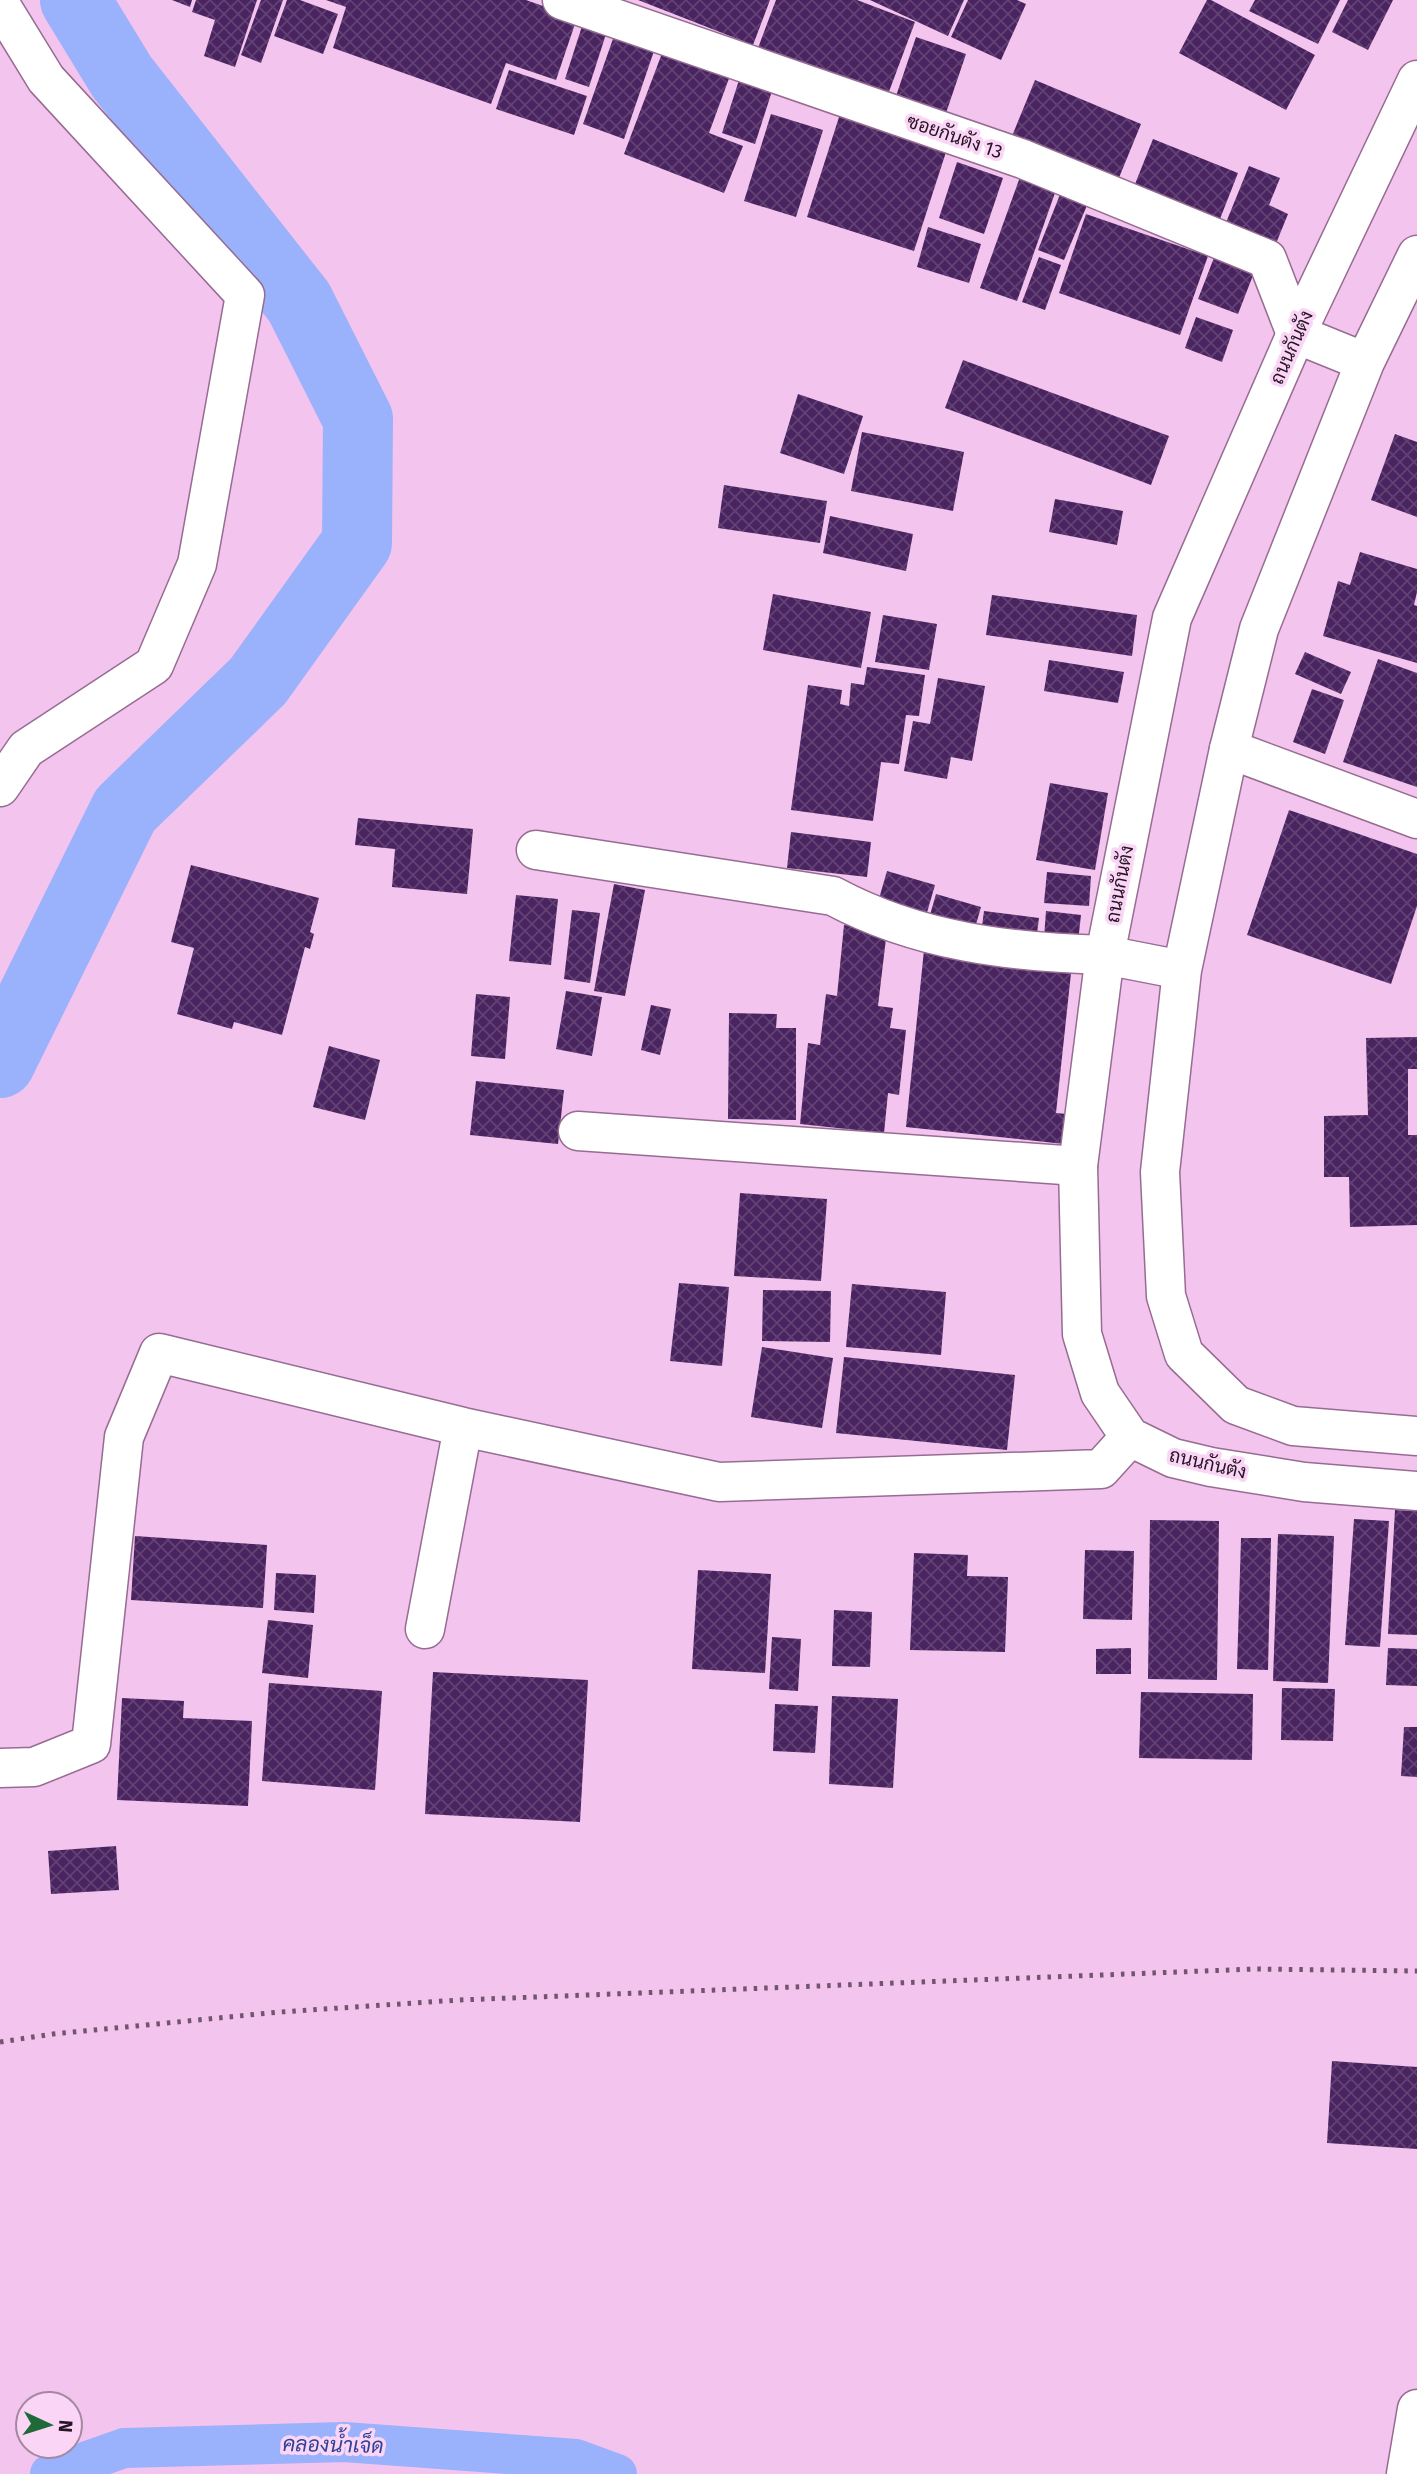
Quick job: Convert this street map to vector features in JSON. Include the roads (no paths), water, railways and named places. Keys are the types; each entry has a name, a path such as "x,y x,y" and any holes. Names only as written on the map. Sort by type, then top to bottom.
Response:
{"street":[{"name":"ซอยกันตัง 13","path":"562,0 1023,159 1267,259 1296,334"},
{"path":"0,4 46,79 245,295 197,564 154,665 26,749 0,787"},
{"name":"ถนนกันตัง","path":"1417,80 1296,334 1172,618 1105,955 1078,1166 1082,1334 1100,1393 1130,1437 1173,1458 1211,1467 1304,1482 1417,1491"},
{"path":"1417,255 1365,362 1259,629 1229,749 1182,970 1160,1172 1166,1296 1184,1354 1236,1405 1293,1426 1417,1436"},
{"path":"1296,334 1365,362"},
{"path":"1229,749 1417,819"},
{"path":"536,850 833,896 866,913 960,943 1038,953 1105,955 1182,970"},
{"path":"578,1131 1078,1166"},
{"path":"0,1768 34,1767 91,1744 124,1437 159,1353 463,1427 719,1482 1101,1469 1130,1437"},
{"path":"425,1629 463,1427"},
{"path":"1406,2474 1417,2409"}],"waterway":[{"path":"0,1063 125,810 258,681 357,543 358,419 299,302 122,77 75,0"},
{"name":"คลองน้ำเจ็ด","path":"50,2474 124,2448 344,2442 576,2459 617,2474"}],"railway":[{"path":"0,2042 53,2034 280,2012 459,2000 1255,1969 1417,1971"}]}
